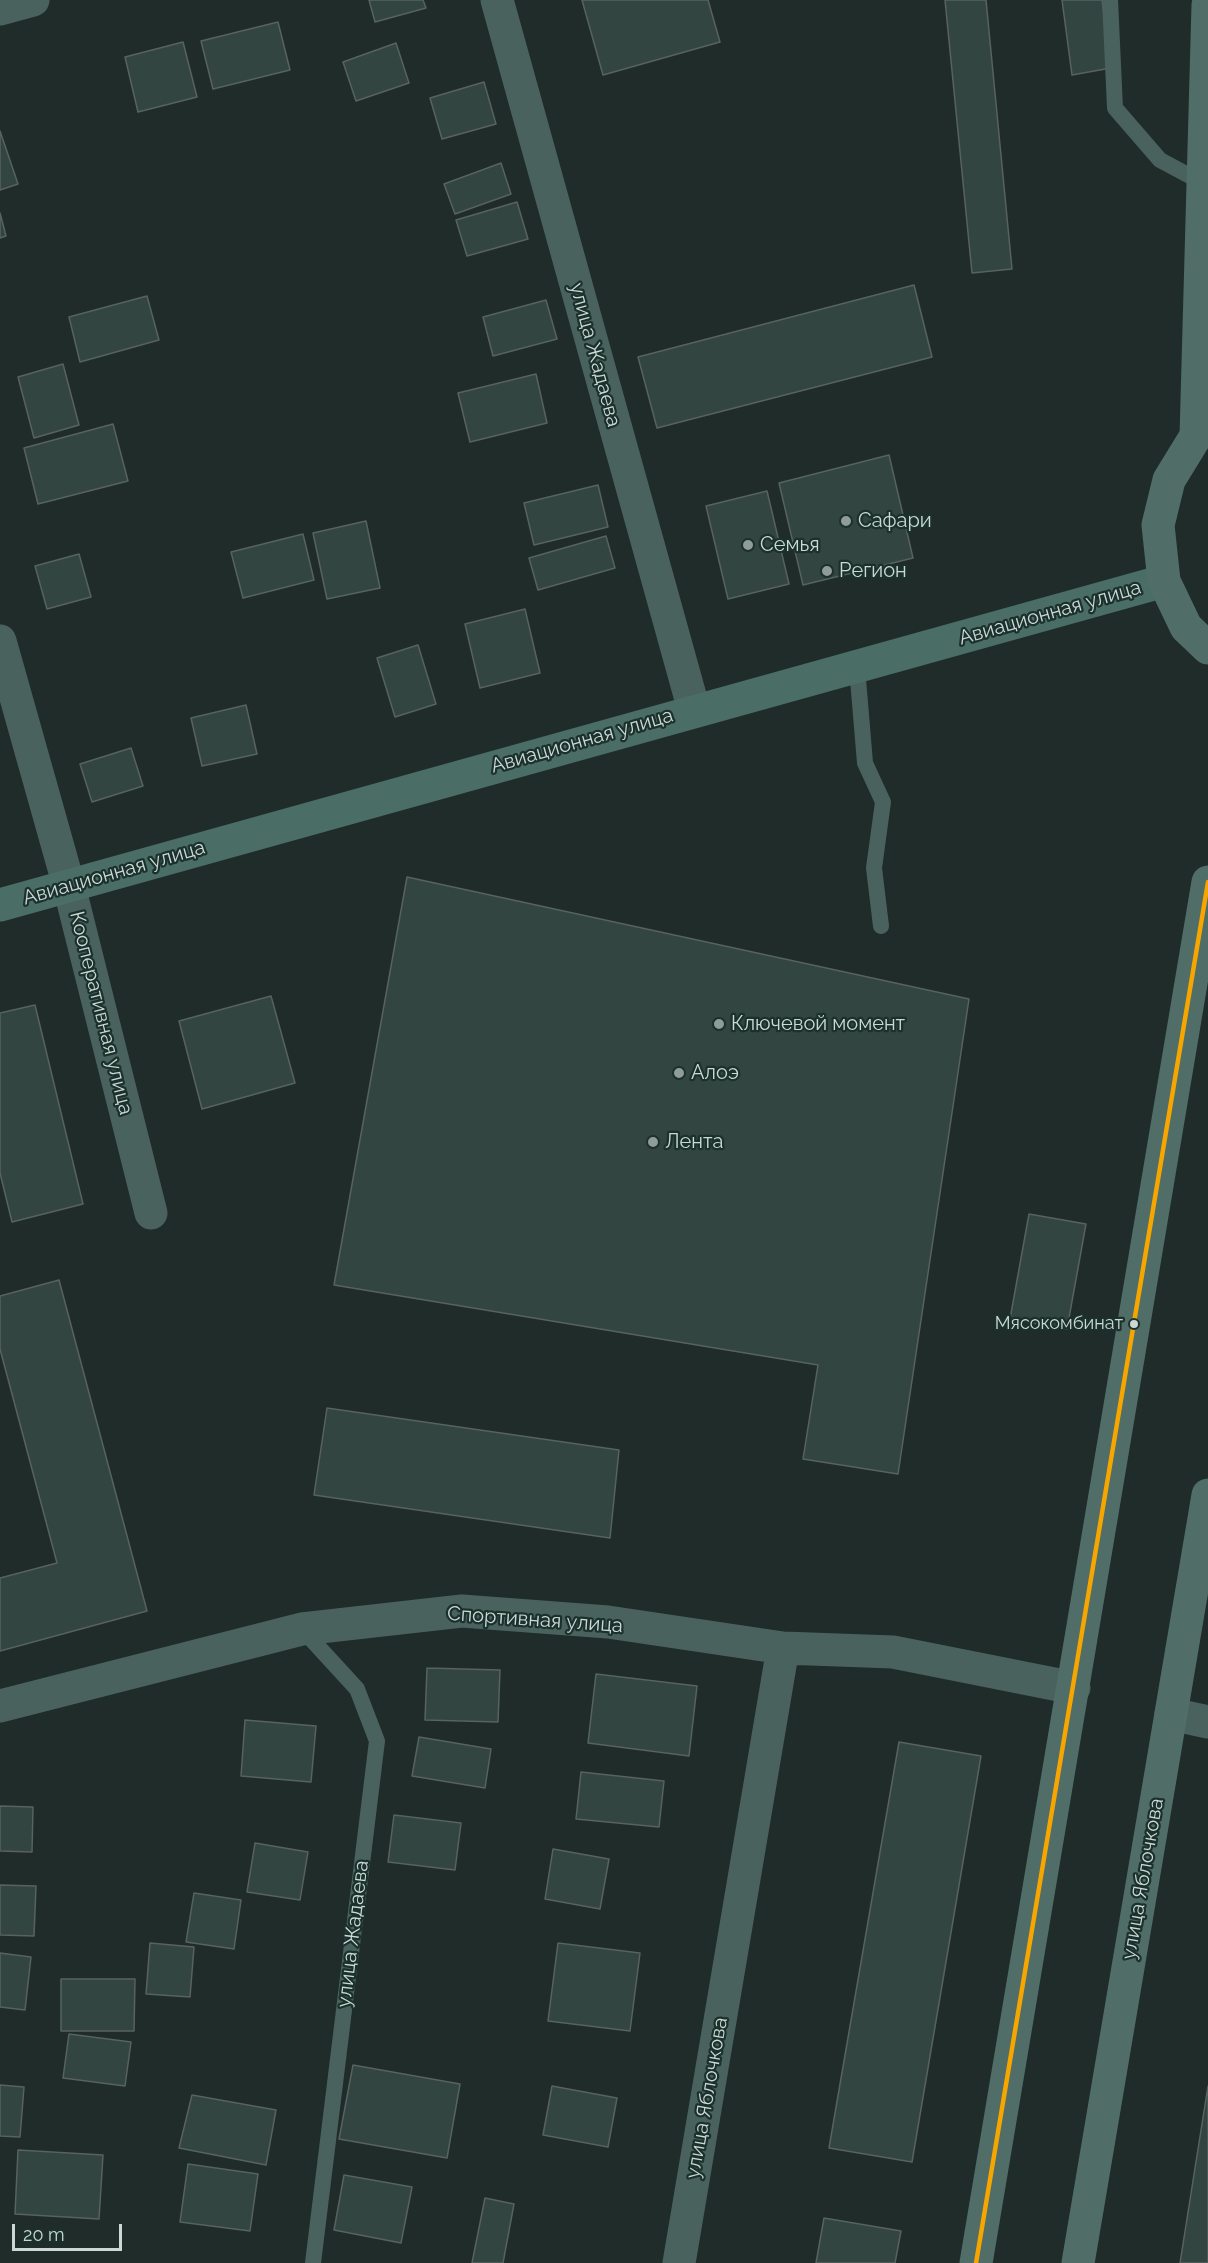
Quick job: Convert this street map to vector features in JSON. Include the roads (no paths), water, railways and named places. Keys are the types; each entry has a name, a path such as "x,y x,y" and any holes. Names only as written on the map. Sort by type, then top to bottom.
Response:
{"main road":[{"path":"1208,5 1203,183 1202,433 1169,480 1158,525 1164,581 1186,627 1208,648"},
{"name":"Авиационная улица","path":"0,905 1164,581"},
{"path":"976,2263 1208,882"},
{"name":"улица Яблочкова","path":"1078,2263 1208,1495"}],"street":[{"path":"0,9 33,0"},
{"name":"улица Жадаева","path":"497,0 694,710"},
{"name":"Кооперативная улица","path":"0,641 69,886 151,1213"},
{"name":"Спортивная улица","path":"0,1706 302,1629 462,1611 608,1623 783,1648 893,1652 1074,1688"},
{"name":"улица Яблочкова","path":"679,2263 783,1648"},
{"path":"1171,1714 1208,1722"}],"lane":[{"path":"1110,0 1115,108 1160,160 1203,183"},
{"path":"857,667 865,763 883,802 874,868 881,926"},
{"name":"улица Жадаева","path":"302,1629 357,1689 377,1741 313,2263"}],"place":[{"name":"Сафари","path":"846,521"},
{"name":"Семья","path":"748,545"},
{"name":"Регион","path":"827,571"},
{"name":"Ключевой момент","path":"719,1024"},
{"name":"Алоэ","path":"679,1073"},
{"name":"Лента","path":"653,1142"},
{"name":"Мясокомбинат","path":"1134,1324"}]}
